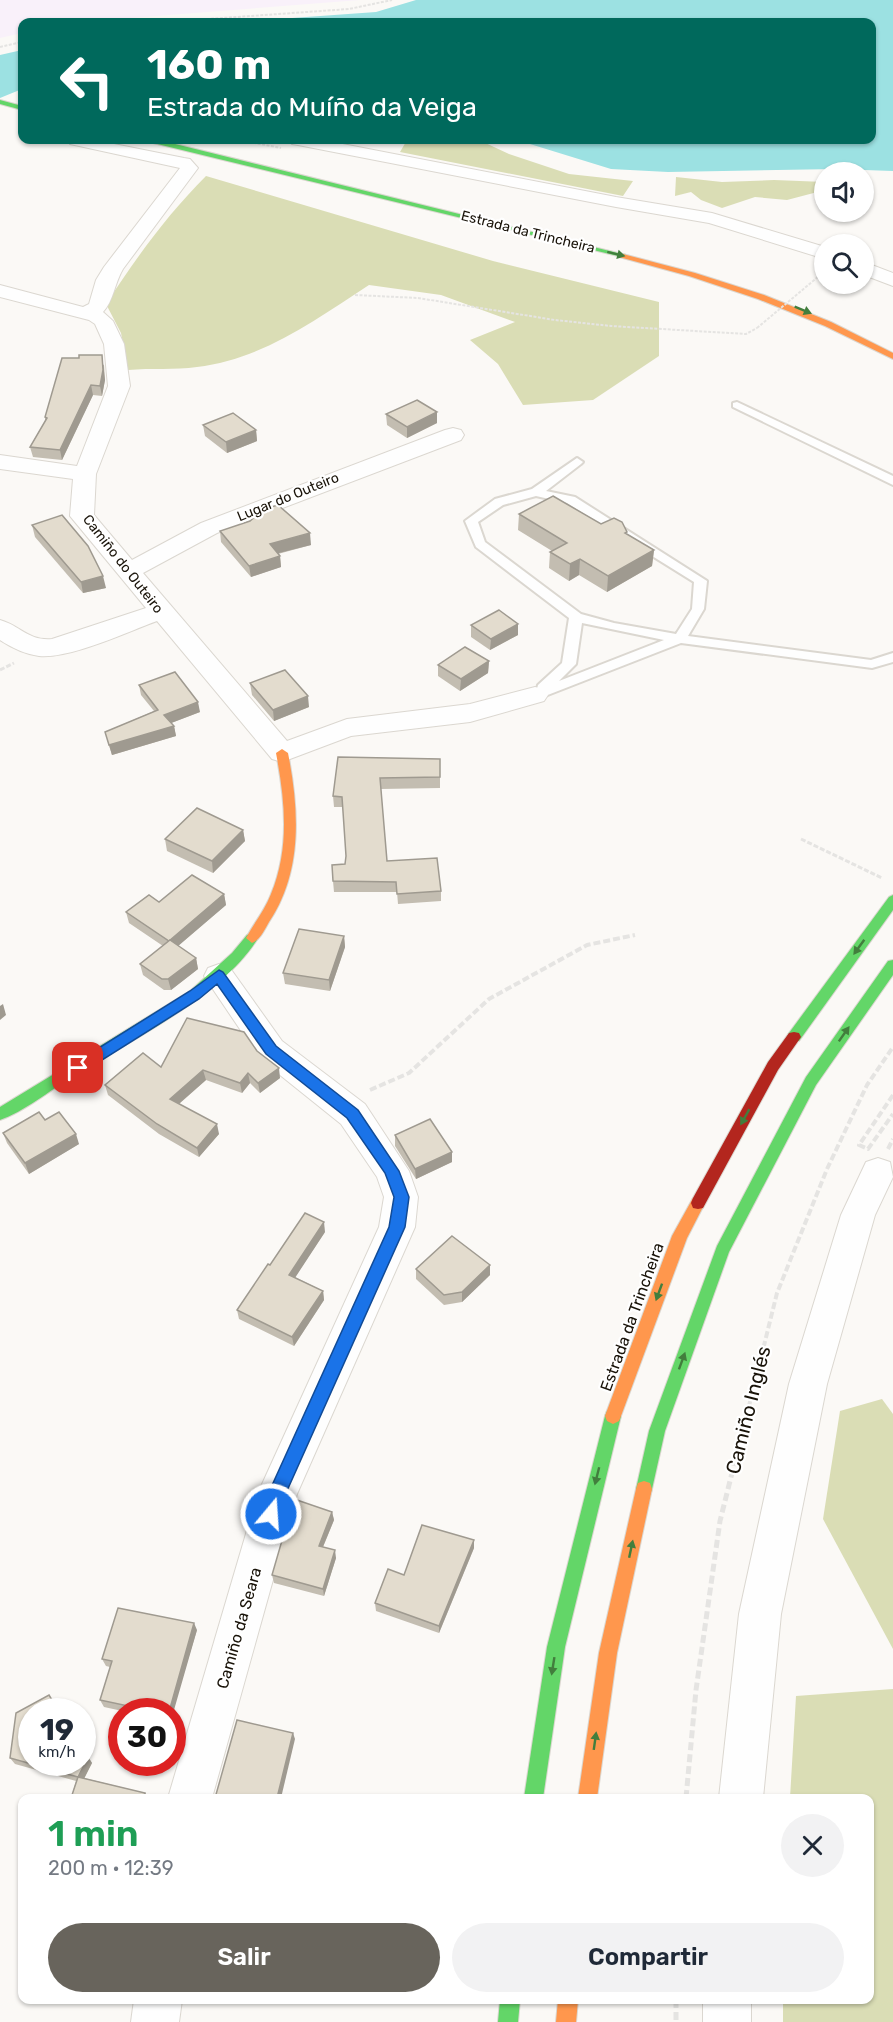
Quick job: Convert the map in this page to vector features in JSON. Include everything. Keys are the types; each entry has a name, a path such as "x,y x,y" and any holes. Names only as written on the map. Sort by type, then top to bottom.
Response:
{"main road":[{"path":"0,92 18,97"},
{"path":"0,102 18,107"},
{"name":"Estrada da Trincheira","path":"168,144 686,271 805,310 856,334 893,356"},
{"name":"Estrada da Trincheira","path":"211,144 716,267"},
{"path":"0,1114 195,995 219,975 263,925 279,895 291,855 292,806 282,753"},
{"name":"Estrada da Trincheira","path":"534,1794 556,1647 609,1426 680,1236 773,1066 893,900"},
{"path":"588,1794 608,1653 657,1431 722,1251 811,1081 893,965"},
{"path":"508,2022 510,2004"},
{"path":"566,2022 568,2004"}],"street":[{"path":"0,291 88,312 98,307 106,280 162,202 187,174 188,165 91,144"},
{"path":"318,144 607,201 712,218 814,250"},
{"path":"874,272 893,280"},
{"name":"Camiño do Outeiro","path":"88,312 103,321 114,344 119,386 85,474 82,516 282,753"},
{"name":"Lugar do Outeiro","path":"129,571 209,528 453,435"},
{"path":"0,462 85,474"},
{"path":"0,628 19,641 33,646 54,648 161,611"},
{"path":"282,753 347,728 470,713 535,695"},
{"name":"Camiño da Seara","path":"191,1794 278,1492 397,1227 401,1197 392,1171 352,1114 271,1050 219,975"},
{"path":"741,1794 760,1614 808,1384 858,1215 868,1159"},
{"path":"155,2022 157,2004"},
{"path":"727,2004 727,2022"}],"lane":[{"path":"737,405 893,481"},
{"path":"578,462 536,492 499,501 471,521 480,544 576,617 613,627 680,639 872,664 893,657"},
{"path":"535,695 680,639 698,609 701,581 571,500 536,492"},
{"path":"535,695 569,664 576,617"}],"path":[{"path":"222,18 349,9 392,0"},
{"path":"0,47 18,43"},
{"path":"355,295 418,298 611,326 746,334 757,328 814,280"},
{"path":"801,839 883,878"},
{"path":"352,1114 359,1097 409,1072 489,999 587,945 635,935"},
{"name":"Camiño Inglés","path":"686,1794 696,1690 720,1521 777,1293 832,1158 867,1084 893,1047"},
{"path":"868,1159 893,1095"},
{"path":"868,1159 868,1149 893,1114"},
{"path":"676,2004 676,2022"}],"shaded area":[{"path":"0,0 360,0 130,18 18,18 18,34 0,38"}],"green space":[{"path":"405,144 488,144 509,154 569,174 633,181 623,196 400,152"},
{"path":"206,176 493,261 659,302 659,356 593,400 523,405 498,364 470,340 515,322 441,295 369,285 288,336 244,356 197,367 128,370 121,333 106,304 153,237"},
{"path":"676,177 722,182 814,182 814,193 787,200 755,197 722,208 701,200 691,192 675,196"},
{"path":"882,1399 893,1414 893,1649 823,1519 840,1411"},
{"path":"893,1689 893,2022 783,2022 783,2004 874,2004 874,1794 790,1794 796,1696"}],"water":[{"path":"416,0 893,0 893,171 874,170 874,162 814,162 814,169 668,172 611,169 530,144 876,144 876,18 291,18 376,12"},
{"path":"18,51 18,91 0,98 0,55"}],"building":[{"path":"79,355 102,355 103,370 100,386 91,385 60,450 30,447 47,418 45,417 62,358 79,358"},
{"path":"417,400 437,412 407,427 386,414"},
{"path":"233,413 256,430 226,442 203,425"},
{"path":"553,496 601,524 614,518 622,522 627,532 625,533 654,550 608,576 580,559 570,564 550,552 567,543 519,514"},
{"path":"278,505 310,533 270,544 280,556 249,566 220,531 250,521 264,509"},
{"path":"62,515 88,546 103,576 81,582 32,525"},
{"path":"499,610 518,624 491,639 471,625"},
{"path":"465,647 489,661 461,679 438,665"},
{"path":"285,670 308,696 273,710 250,683"},
{"path":"175,672 198,702 164,715 174,726 109,745 105,732 158,710 139,685"},
{"path":"338,757 440,759 440,777 380,778 387,861 437,858 441,891 397,894 396,882 333,881 332,865 345,864 346,856 342,797 333,796"},
{"path":"197,808 243,830 212,861 165,839"},
{"path":"192,875 224,894 169,941 126,912 149,895 159,902"},
{"path":"299,929 344,936 329,980 283,973"},
{"path":"170,940 196,958 168,979 162,979 140,964"},
{"path":"187,1018 244,1032 257,1051 279,1068 258,1083 248,1073 240,1083 203,1070 170,1099 217,1124 197,1148 157,1124 105,1085 143,1053 161,1067"},
{"path":"39,1112 45,1120 59,1112 76,1134 25,1163 3,1133"},
{"path":"430,1119 452,1152 415,1169 395,1135"},
{"path":"305,1213 324,1222 289,1275 323,1291 292,1337 237,1310"},
{"path":"452,1236 490,1265 462,1292 444,1295 416,1269"},
{"path":"294,1499 332,1512 319,1546 335,1550 323,1589 272,1575"},
{"path":"422,1525 474,1540 439,1626 375,1603 388,1569 404,1575"},
{"path":"118,1608 194,1623 173,1698 108,1698 108,1702 100,1700 112,1661 102,1659"},
{"path":"18,1712 18,1760 10,1758"},
{"path":"237,1720 293,1733 278,1794 216,1794"},
{"path":"78,1777 145,1793 145,1794 72,1794"}],"traffic: fast":[{"path":"0,102 18,107"},
{"path":"168,144 622,255"},
{"path":"794,1037 893,900"},
{"path":"0,1114 195,995 237,956 252,938"},
{"path":"644,1489 657,1431 722,1251 811,1081 893,965"},
{"path":"534,1794 556,1647 613,1416"},
{"path":"508,2022 510,2004"}],"traffic: slow":[{"path":"622,255 692,274 761,297 828,324 893,356"},
{"path":"252,938 267,916 277,894 285,872 289,849 290,802 282,753"},
{"path":"613,1416 680,1236 698,1203"},
{"path":"588,1794 608,1653 644,1489"},
{"path":"566,2022 568,2004"}],"traffic: jam":[{"path":"698,1203 773,1066 794,1037"}],"route":[{"path":"78,1068 195,995 219,975 271,1050 352,1114 392,1171 401,1197 397,1227 278,1492 271,1514"}]}
